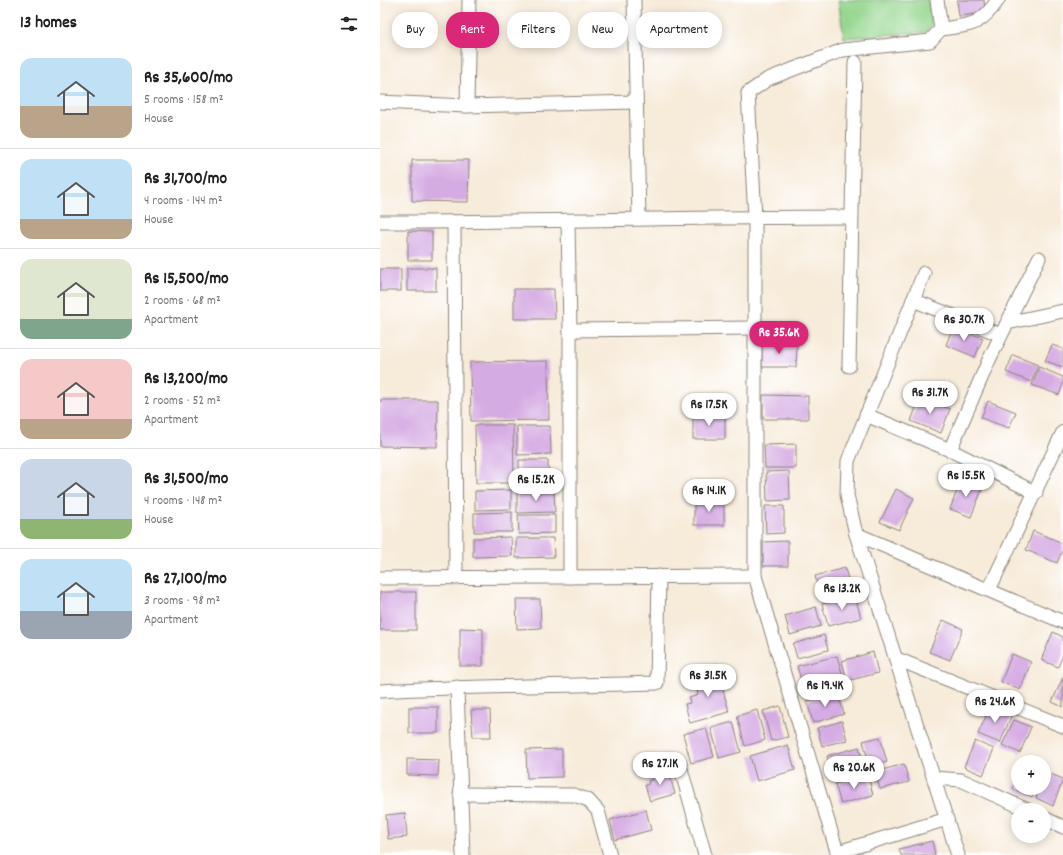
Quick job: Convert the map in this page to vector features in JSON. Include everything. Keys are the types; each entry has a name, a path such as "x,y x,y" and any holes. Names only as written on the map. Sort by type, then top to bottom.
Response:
{"street":[{"path":"467,106 469,0"},
{"path":"634,0 639,218"},
{"path":"937,0 941,29"},
{"path":"947,820 838,854 755,576 755,217 748,93 768,79 843,50 930,41 941,29 965,26 979,21 988,14 998,0"},
{"path":"849,366 855,62"},
{"path":"380,102 467,106 636,102"},
{"path":"380,222 568,221 639,218 851,217"},
{"path":"568,221 570,330 570,577"},
{"path":"454,222 456,578"},
{"path":"950,450 1001,335 1039,258"},
{"path":"924,273 848,461 847,495 856,534 897,659 958,855"},
{"path":"913,300 1001,335"},
{"path":"1007,323 1063,311"},
{"path":"570,330 755,328"},
{"path":"866,414 950,450 1036,492"},
{"path":"989,590 1063,432"},
{"path":"856,534 1063,622"},
{"path":"380,691 457,687 657,683 659,576"},
{"path":"380,578 755,576"},
{"path":"897,659 1063,726"},
{"path":"457,687 463,855"},
{"path":"679,762 705,855"},
{"path":"934,778 960,780 1012,803"},
{"path":"460,794 574,795 588,800 598,811 610,855"},
{"path":"1051,821 1063,827"}],"green space":[{"path":"838,0 928,0 932,24 926,32 844,38"}],"building":[{"path":"957,0 984,0 985,13 959,16"},
{"path":"412,160 469,160 468,202 412,201"},
{"path":"408,231 432,232 432,260 408,260"},
{"path":"407,268 436,268 436,291 407,291"},
{"path":"380,269 401,269 401,291 380,291"},
{"path":"514,289 554,289 555,319 514,319"},
{"path":"953,327 983,338 975,357 946,345"},
{"path":"762,344 797,344 796,367 762,367"},
{"path":"1052,345 1063,349 1063,367 1045,361"},
{"path":"1013,355 1038,365 1031,382 1006,372"},
{"path":"548,361 549,420 471,421 470,362"},
{"path":"1039,367 1063,377 1063,384 1059,395 1032,385"},
{"path":"763,395 808,396 808,419 763,419"},
{"path":"920,397 950,409 941,433 911,421"},
{"path":"380,400 438,400 437,447 380,446"},
{"path":"988,401 1016,412 1009,428 981,418"},
{"path":"693,415 725,415 725,439 693,439"},
{"path":"475,425 513,425 514,483 476,483"},
{"path":"517,426 550,426 551,454 517,455"},
{"path":"796,444 796,468 765,468 764,445"},
{"path":"519,460 548,460 549,486 520,487"},
{"path":"789,471 790,500 767,501 766,472"},
{"path":"962,478 983,487 971,517 950,509"},
{"path":"896,489 914,498 899,530 880,522"},
{"path":"511,490 511,509 475,510 475,491"},
{"path":"517,492 554,492 555,512 517,513"},
{"path":"694,501 724,501 724,525 694,525"},
{"path":"765,506 784,506 784,533 766,534"},
{"path":"512,512 512,532 474,532 474,513"},
{"path":"518,515 555,515 555,533 519,534"},
{"path":"1033,531 1063,543 1063,549 1057,563 1026,550"},
{"path":"511,537 512,556 473,557 473,538"},
{"path":"516,538 553,538 554,557 516,558"},
{"path":"788,541 788,566 763,566 763,542"},
{"path":"845,568 850,587 820,595 815,576"},
{"path":"380,592 416,592 416,630 380,630"},
{"path":"855,596 861,618 828,626 822,604"},
{"path":"516,599 540,599 541,628 517,629"},
{"path":"816,607 821,626 790,635 785,616"},
{"path":"943,620 963,629 950,660 929,652"},
{"path":"460,628 483,629 483,666 460,666"},
{"path":"1053,632 1063,637 1063,655 1058,667 1041,660"},
{"path":"824,635 828,650 797,658 793,644"},
{"path":"873,652 878,673 847,681 842,661"},
{"path":"1012,654 1031,662 1020,690 1001,682"},
{"path":"837,656 844,680 804,691 797,666"},
{"path":"716,664 729,712 690,723 685,704 690,703 689,698 698,695 697,690 700,689 699,684 708,682 705,671 710,669 709,666"},
{"path":"1063,677 1063,707 1052,702"},
{"path":"838,693 844,714 813,723 807,701"},
{"path":"991,705 1012,714 1000,743 978,734"},
{"path":"780,706 788,737 771,741 763,711"},
{"path":"409,707 438,707 438,733 409,733"},
{"path":"471,710 490,710 491,737 473,737"},
{"path":"757,710 765,740 745,746 737,716"},
{"path":"1014,720 1031,727 1020,753 1002,745"},
{"path":"842,721 847,740 822,746 817,728"},
{"path":"733,722 741,752 719,758 711,728"},
{"path":"706,728 714,757 691,763 683,734"},
{"path":"880,737 887,762 870,767 863,741"},
{"path":"975,741 994,749 983,775 964,767"},
{"path":"788,745 795,770 757,781 750,756"},
{"path":"859,747 864,765 832,773 827,756"},
{"path":"562,749 562,777 527,778 526,750"},
{"path":"407,759 439,760 438,776 407,775"},
{"path":"904,764 909,782 880,789 875,772"},
{"path":"668,769 675,794 650,801 645,785 649,784 648,781 652,780 651,774"},
{"path":"1051,774 1063,779 1053,806 1051,803 1047,803 1036,798 1037,795 1051,795"},
{"path":"868,776 873,795 841,804 835,784"},
{"path":"646,810 651,830 615,840 610,820"},
{"path":"405,813 407,837 388,839 386,815"},
{"path":"932,841 935,855 901,855 899,849"}]}
